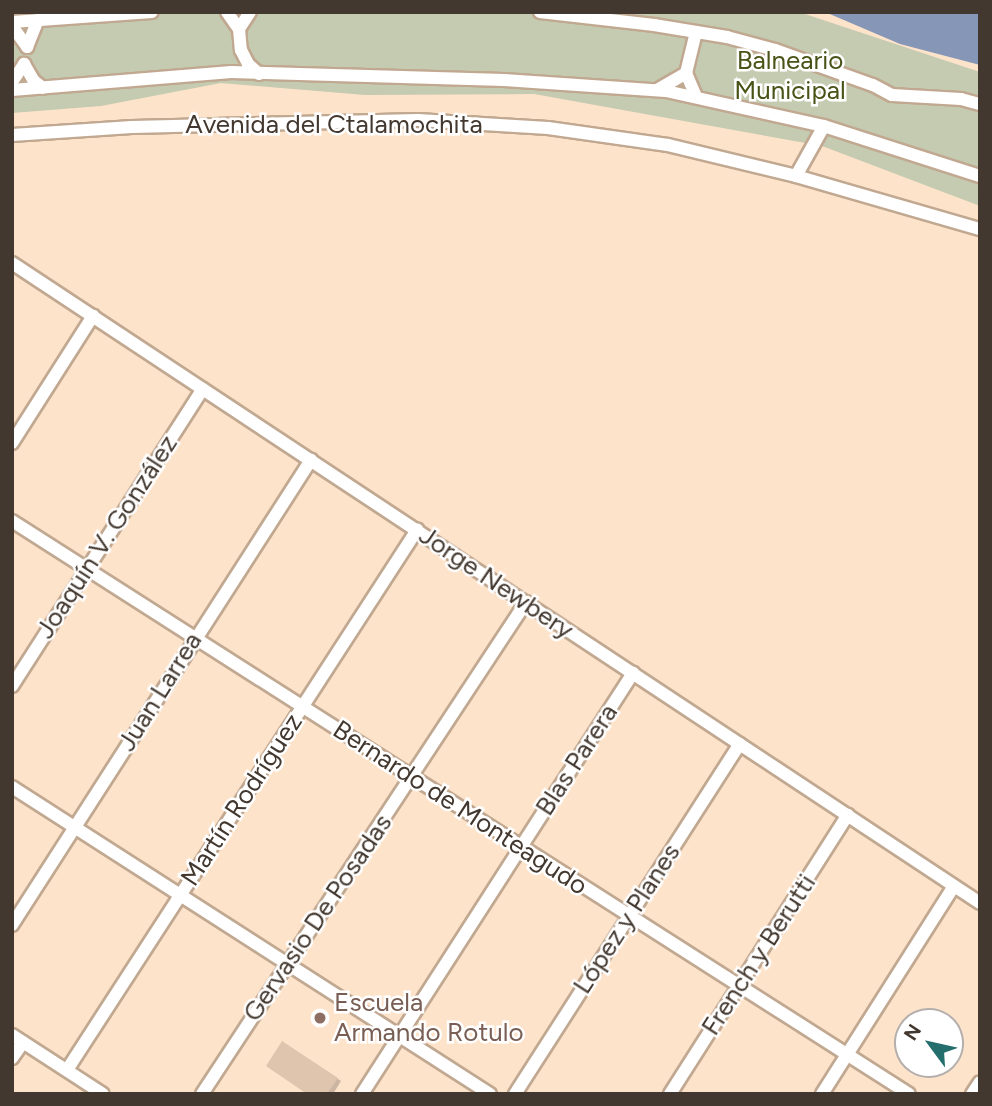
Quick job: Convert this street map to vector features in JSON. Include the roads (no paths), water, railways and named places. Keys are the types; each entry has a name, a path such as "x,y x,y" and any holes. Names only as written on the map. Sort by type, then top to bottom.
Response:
{"street":[{"path":"27,47 12,24 152,12"},
{"path":"227,12 239,29 241,50 248,64 259,74"},
{"path":"239,29 250,12"},
{"path":"541,12 696,32 775,50 873,85 892,95 961,99 980,104"},
{"path":"12,82 24,64 27,47 38,20"},
{"path":"696,32 686,73 696,97"},
{"path":"231,72 241,50"},
{"path":"24,64 34,81 43,88"},
{"path":"12,90 231,72 504,80 656,91 696,97 824,126 980,176"},
{"path":"656,91 686,73"},
{"name":"Avenida del Ctalamochita","path":"12,135 132,127 418,120 548,128 668,145 796,176 980,229"},
{"path":"796,176 824,126"},
{"name":"Jorge Newbery","path":"12,262 980,903"},
{"path":"12,443 93,316"},
{"name":"Joaquín V. González","path":"12,686 203,388"},
{"name":"Juan Larrea","path":"12,925 194,638 311,460"},
{"name":"Bernardo de Monteagudo","path":"12,521 909,1094"},
{"name":"Martín Rodríguez","path":"67,1070 417,530"},
{"name":"Gervasio De Posadas","path":"202,1094 526,602"},
{"name":"Blas Parera","path":"362,1094 633,673"},
{"name":"López y Planes","path":"515,1094 740,744"},
{"path":"12,787 490,1094"},
{"name":"French y Berutti","path":"670,1094 848,816"},
{"path":"822,1094 954,886"},
{"path":"12,1058 18,1039 103,1094"},
{"path":"972,1094 980,1082"}],"water":[{"path":"825,12 980,12 980,65 900,44"}],"place":[{"name":"Escuela Armando Rotulo","path":"320,1018"}],"park label":[{"name":"Balneario Municipal","path":"790,76"}]}
